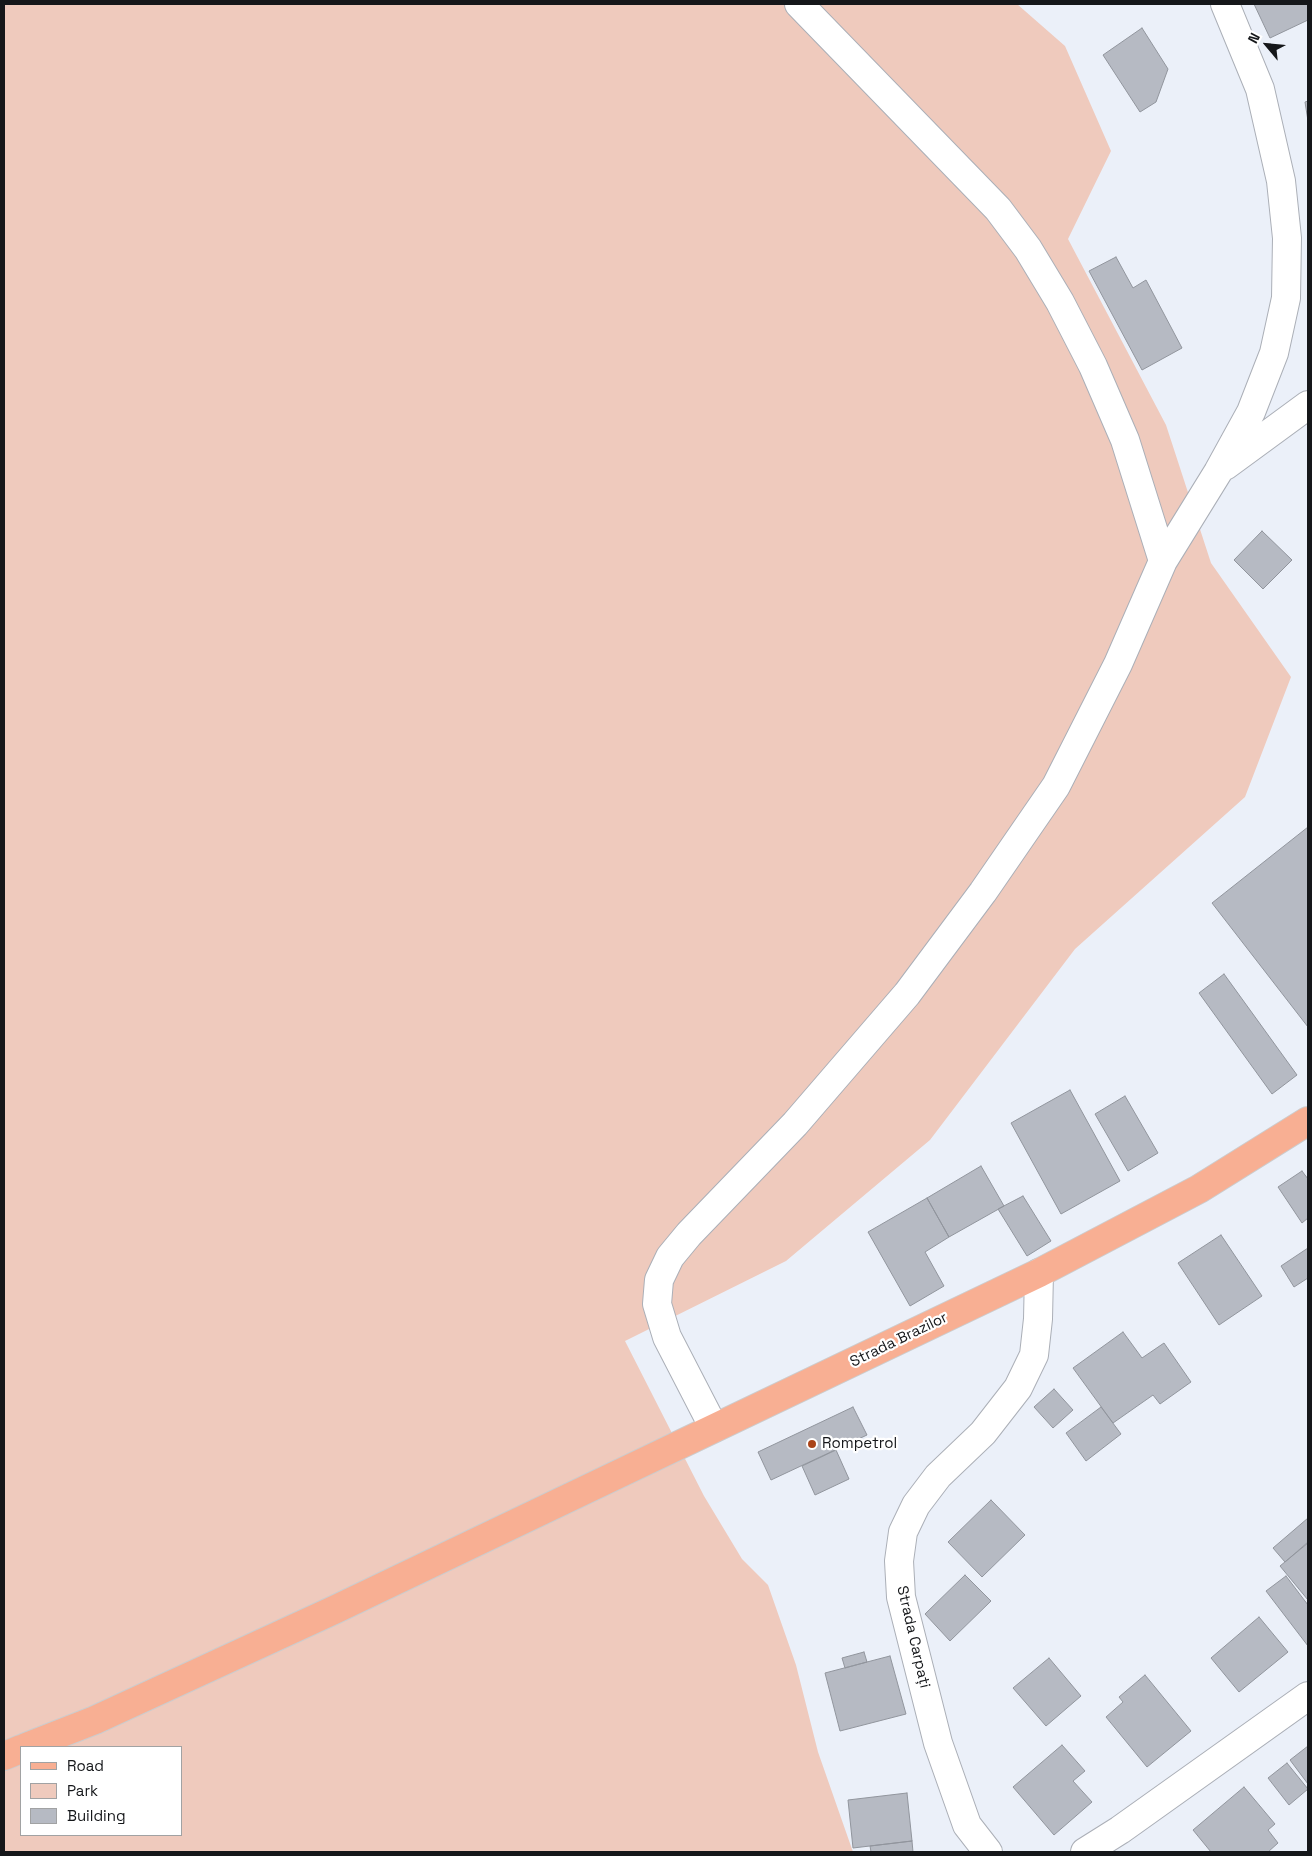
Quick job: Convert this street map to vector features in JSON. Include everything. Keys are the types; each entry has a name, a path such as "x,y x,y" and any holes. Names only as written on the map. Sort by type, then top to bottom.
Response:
{"main road":[{"name":"Strada Brazilor","path":"29,1746 95,1720 326,1614 1039,1273 1199,1189 1308,1121"},
{"path":"4,1756 20,1749"}],"street":[{"path":"799,4 998,209 1028,249 1060,302 1094,366 1125,440 1164,561"},
{"path":"714,1428 667,1337 657,1304 659,1280 670,1257 689,1234 795,1124 907,994 983,892 1056,786 1118,664 1164,561 1218,472 1251,412 1274,353 1286,298 1287,238 1281,181 1260,89 1225,4"},
{"path":"1218,472 1308,405"},
{"name":"Strada Carpați","path":"988,1852 968,1825 938,1744 901,1597 899,1562 903,1532 916,1505 938,1476 982,1433 1018,1388 1034,1355 1038,1320 1039,1273"},
{"path":"1085,1852 1120,1830 1308,1696"}],"green space":[{"path":"4,4 1017,4 1065,46 1111,151 1068,239 1166,425 1211,563 1291,677 1245,797 1075,949 930,1140 786,1261 625,1341 704,1496 742,1559 768,1585 796,1665 818,1752 853,1852 4,1852"}],"building":[{"path":"1254,4 1308,4 1308,20 1270,38"},
{"path":"1142,28 1168,69 1156,102 1140,112 1103,55"},
{"path":"1308,101 1308,121 1305,102"},
{"path":"1116,257 1133,288 1146,280 1182,348 1142,370 1089,271"},
{"path":"1262,531 1292,560 1263,589 1234,560"},
{"path":"1308,827 1308,1027 1212,903"},
{"path":"1224,974 1297,1075 1272,1094 1199,993"},
{"path":"1070,1090 1120,1181 1061,1214 1011,1123"},
{"path":"1125,1096 1158,1153 1128,1171 1095,1114"},
{"path":"981,1166 1004,1206 949,1237 927,1198"},
{"path":"1302,1171 1308,1179 1308,1218 1302,1223 1278,1187"},
{"path":"1023,1196 1051,1241 1027,1256 998,1209"},
{"path":"927,1198 949,1237 925,1252 944,1286 910,1306 868,1232"},
{"path":"1221,1235 1262,1296 1219,1325 1178,1263"},
{"path":"1308,1248 1308,1278 1294,1287 1281,1266"},
{"path":"1123,1332 1142,1358 1164,1343 1191,1382 1160,1404 1153,1395 1113,1423 1073,1368"},
{"path":"1054,1389 1073,1410 1053,1428 1034,1407"},
{"name":"Rompetrol","path":"853,1407 867,1435 771,1480 758,1452"},
{"path":"1101,1407 1121,1434 1086,1461 1066,1433"},
{"path":"836,1450 849,1479 815,1495 802,1466"},
{"path":"991,1500 1025,1535 982,1577 948,1542"},
{"path":"1308,1518 1308,1542 1285,1562 1273,1548"},
{"path":"1308,1543 1308,1600 1280,1566"},
{"path":"965,1575 991,1601 950,1641 925,1614"},
{"path":"1286,1576 1308,1605 1308,1646 1266,1591"},
{"path":"1259,1617 1288,1652 1239,1692 1211,1658"},
{"path":"864,1652 867,1662 845,1668 842,1658"},
{"path":"890,1656 906,1714 840,1731 825,1673"},
{"path":"1049,1658 1081,1696 1046,1726 1013,1688"},
{"path":"1145,1675 1191,1731 1147,1767 1106,1717 1123,1702 1119,1697"},
{"path":"1062,1745 1085,1771 1073,1781 1092,1802 1054,1835 1013,1787"},
{"path":"1308,1746 1308,1784 1290,1760"},
{"path":"1287,1763 1308,1789 1289,1805 1268,1778"},
{"path":"1244,1787 1275,1824 1268,1830 1278,1843 1268,1852 1211,1852 1193,1830"},
{"path":"907,1793 912,1841 853,1848 848,1800"},
{"path":"912,1841 913,1852 871,1852 870,1846"}],"place":[{"name":"Rompetrol","path":"812,1444"}]}
